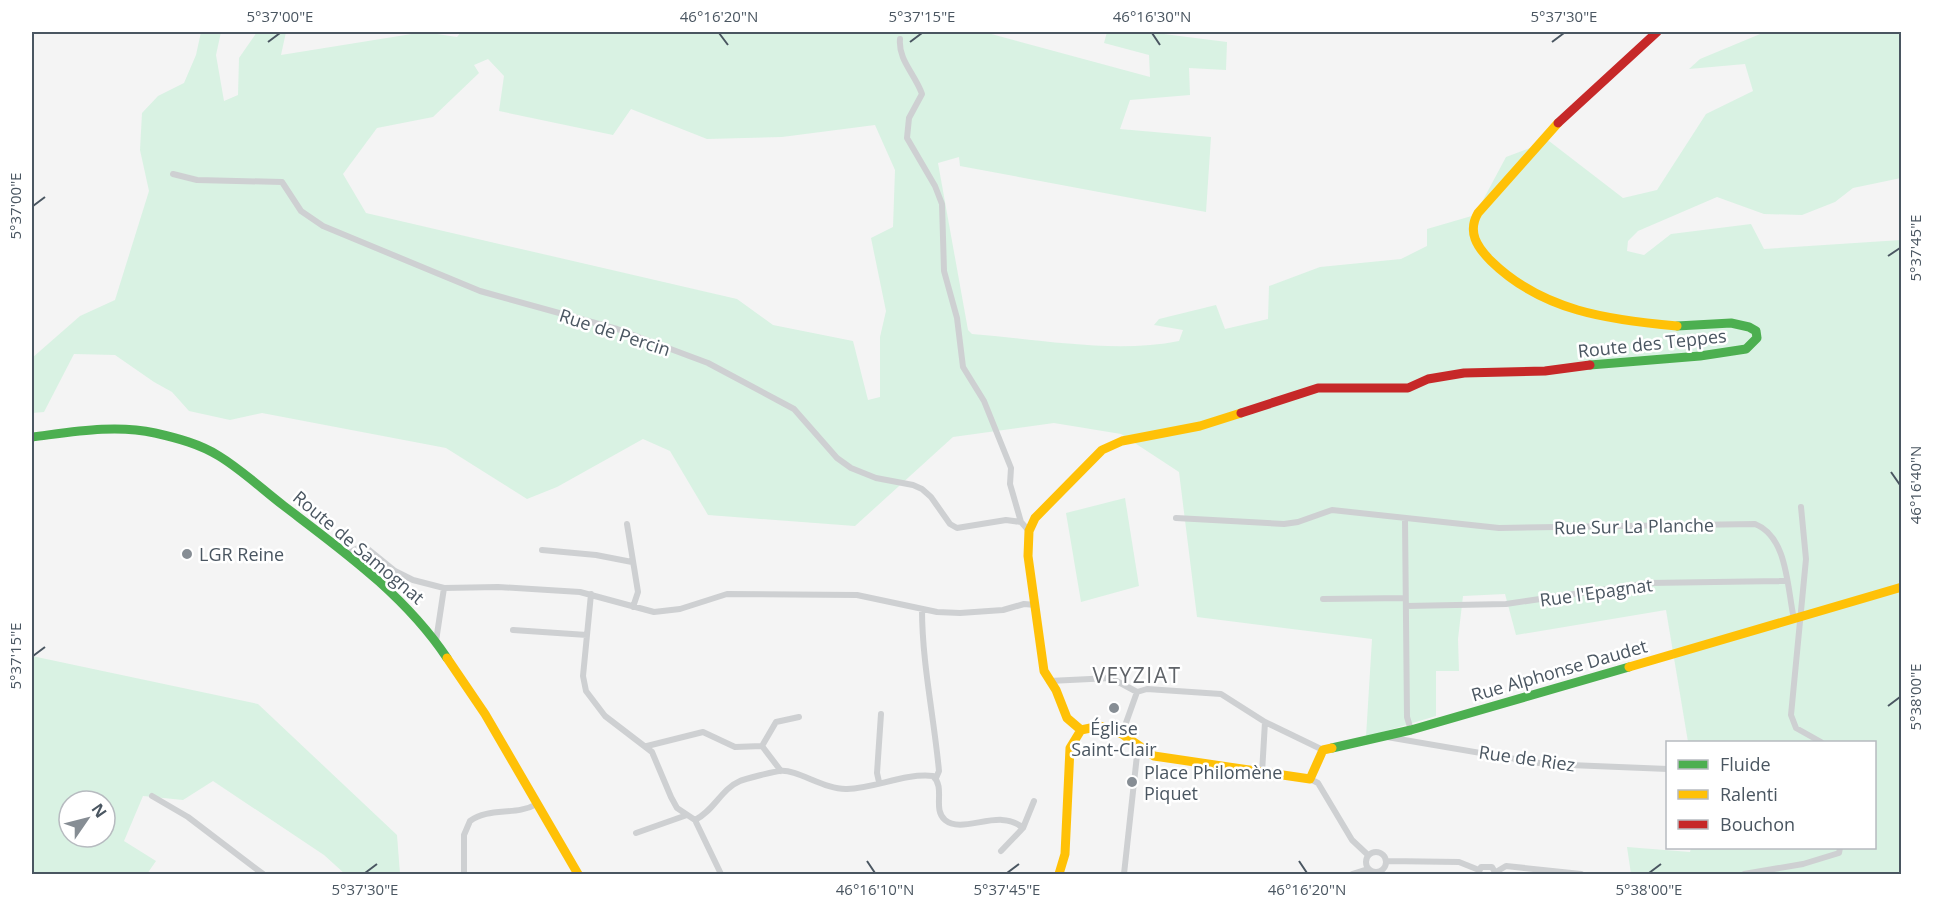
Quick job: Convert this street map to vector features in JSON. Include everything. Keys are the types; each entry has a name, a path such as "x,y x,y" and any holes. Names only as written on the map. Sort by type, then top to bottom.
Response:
{"street":[{"name":"Route des Teppes","path":"1029,531 1048,502 1102,450 1122,441 1200,426 1300,393 1336,387 1408,388 1428,379 1464,373 1545,371 1626,361 1700,356 1746,348 1753,343 1757,338 1756,331 1743,323 1683,326 1575,311 1545,301 1504,276 1478,246 1472,233 1478,214 1539,142 1618,63 1657,32"},
{"path":"900,39 899,52 918,82 922,94 909,118 907,138 935,186 942,204 944,271 957,318 963,367 984,401 1011,468 1010,484 1021,522 1029,531 1028,556 1044,671 1056,690 1067,718 1081,730"},
{"name":"Rue de Percin","path":"173,174 197,180 282,182 301,211 323,226 480,291 617,329 717,368 794,409 837,458 851,468 876,478 913,484 922,489 931,497 950,524 957,528 1006,520 1021,522"},
{"name":"Route de Samognat","path":"32,437 101,429 152,432 186,441 219,456 347,554 393,593 436,641 485,714 578,874"},
{"path":"1801,507 1806,559 1798,617 1791,715 1796,728 1819,741"},
{"name":"Rue Sur La Planche","path":"1176,518 1284,524 1298,522 1332,510 1499,528 1755,524 1773,535 1780,547 1786,581 1798,617"},
{"path":"1405,519 1407,717 1411,730"},
{"path":"627,524 638,592 633,608"},
{"path":"347,554 363,545 395,571 413,580 444,588 498,587 591,594 633,608 654,612 671,612 727,594 857,595 922,609 970,614 1010,609 1024,604 1036,605"},
{"path":"542,550 596,555 632,562"},
{"name":"Rue l'Epagnat","path":"1406,606 1506,604 1649,583 1786,581"},
{"name":"Rue Alphonse Daudet","path":"1323,750 1411,730 1902,587"},
{"path":"436,641 444,588"},
{"path":"591,594 583,676 586,690 605,716 647,746 656,758 677,808 696,820 721,874"},
{"path":"1323,599 1405,598"},
{"path":"922,609 922,651 932,703 939,771 936,778 940,788 939,812 943,819 952,824 995,819 1015,822 1023,828"},
{"path":"513,630 586,635"},
{"path":"1049,681 1111,678 1137,692 1147,689 1221,694 1265,722 1323,750 1310,780"},
{"path":"1122,734 1137,692"},
{"path":"879,782 881,714"},
{"path":"762,746 776,722 799,717"},
{"path":"1262,773 1265,722"},
{"path":"1059,874 1065,854 1070,747 1081,730 1100,726 1122,734 1154,756 1318,783 1352,840 1368,855"},
{"path":"647,746 703,732 735,747 762,746"},
{"name":"Rue de Riez","path":"1387,736 1545,764 1666,769"},
{"path":"762,746 781,771"},
{"path":"1124,874 1138,746"},
{"path":"696,820 703,816 731,785 742,780 781,771 822,785 846,789 925,775 936,778"},
{"path":"152,796 189,818 264,874"},
{"path":"1000,851 1023,828 1034,801"},
{"path":"464,874 464,835 470,821 487,813 512,812 537,804"},
{"path":"636,833 687,815"},
{"path":"1744,874 1803,864 1839,853 1840,849"},
{"path":"1368,855 1378,852 1384,855 1387,861"},
{"path":"1368,855 1366,863 1368,869"},
{"path":"1352,874 1368,869 1380,872 1387,861"},
{"path":"1387,861 1460,862 1478,872 1489,865 1496,873 1506,866 1581,874"}],"green space":[{"path":"201,32 221,32 216,55 224,101 238,95 239,58 257,32 286,32 281,55 424,32 457,37 461,32 984,32 1150,77 1149,55 1104,43 1107,32 1148,32 1227,42 1226,70 1189,68 1190,95 1130,100 1120,129 1211,137 1206,212 960,166 959,157 938,163 968,330 972,334 1102,346 1128,346 1179,341 1183,330 1154,325 1159,319 1216,305 1225,329 1268,319 1269,286 1320,267 1401,259 1427,246 1427,229 1475,215 1506,157 1549,141 1623,198 1657,190 1706,114 1753,91 1745,64 1689,69 1700,59 1765,32 1901,32 1901,178 1853,188 1835,202 1802,215 1764,214 1717,197 1638,231 1628,241 1627,251 1644,255 1671,234 1751,224 1764,249 1901,240 1901,874 1631,874 1627,847 1690,852 1691,849 1876,849 1876,741 1688,741 1666,610 1516,635 1505,594 1463,596 1458,639 1459,671 1436,671 1436,716 1366,737 1372,639 1197,617 1179,472 1121,434 1054,423 953,437 855,526 708,515 670,451 643,439 557,487 527,499 446,448 262,413 230,420 189,411 172,392 115,355 74,354 44,412 32,413 32,358 80,316 115,300 149,191 140,150 142,113 158,96 184,83 196,55","holes":["488,59 504,76 499,111 613,135 631,109 707,139 782,137 875,125 895,170 893,227 871,238 886,311 880,337 880,397 868,400 853,341 773,325 737,299 366,213 343,174 377,128 433,117 479,73 474,65"]},
{"path":"1125,498 1139,586 1081,602 1066,513"},
{"path":"32,656 258,704 397,835 400,874 345,874 324,855 213,781 183,800 143,796 124,841 156,861 147,874 32,874"}],"traffic: fast":[{"path":"1590,365 1700,356 1746,349 1757,338 1756,331 1731,323 1677,326"},
{"path":"32,437 94,430 140,430 180,439 212,452 244,474 372,575 412,614 447,658"},
{"path":"1332,748 1411,730 1629,667"}],"traffic: slow":[{"path":"1558,123 1478,213 1473,227 1478,245 1491,261 1511,278 1554,302 1602,316 1677,326"},
{"path":"1081,730 1067,718 1056,690 1044,671 1028,556 1029,531 1035,518 1102,450 1122,441 1200,426 1241,413"},
{"path":"1629,667 1902,587"},
{"path":"447,658 485,714 578,874"},
{"path":"1059,874 1065,854 1070,748 1081,730 1100,726 1122,734 1154,756 1310,779 1323,750 1332,748"}],"traffic: jam":[{"path":"1558,123 1657,32"},
{"path":"1241,413 1318,388 1408,388 1428,379 1464,373 1545,371 1590,365"}],"place":[{"name":"LGR Reine","path":"187,554"},
{"name":"Église Saint-Clair","path":"1114,708"},
{"name":"Place Philomène Piquet","path":"1132,782"}],"district":[{"name":"VEYZIAT","path":"1137,675"}]}
